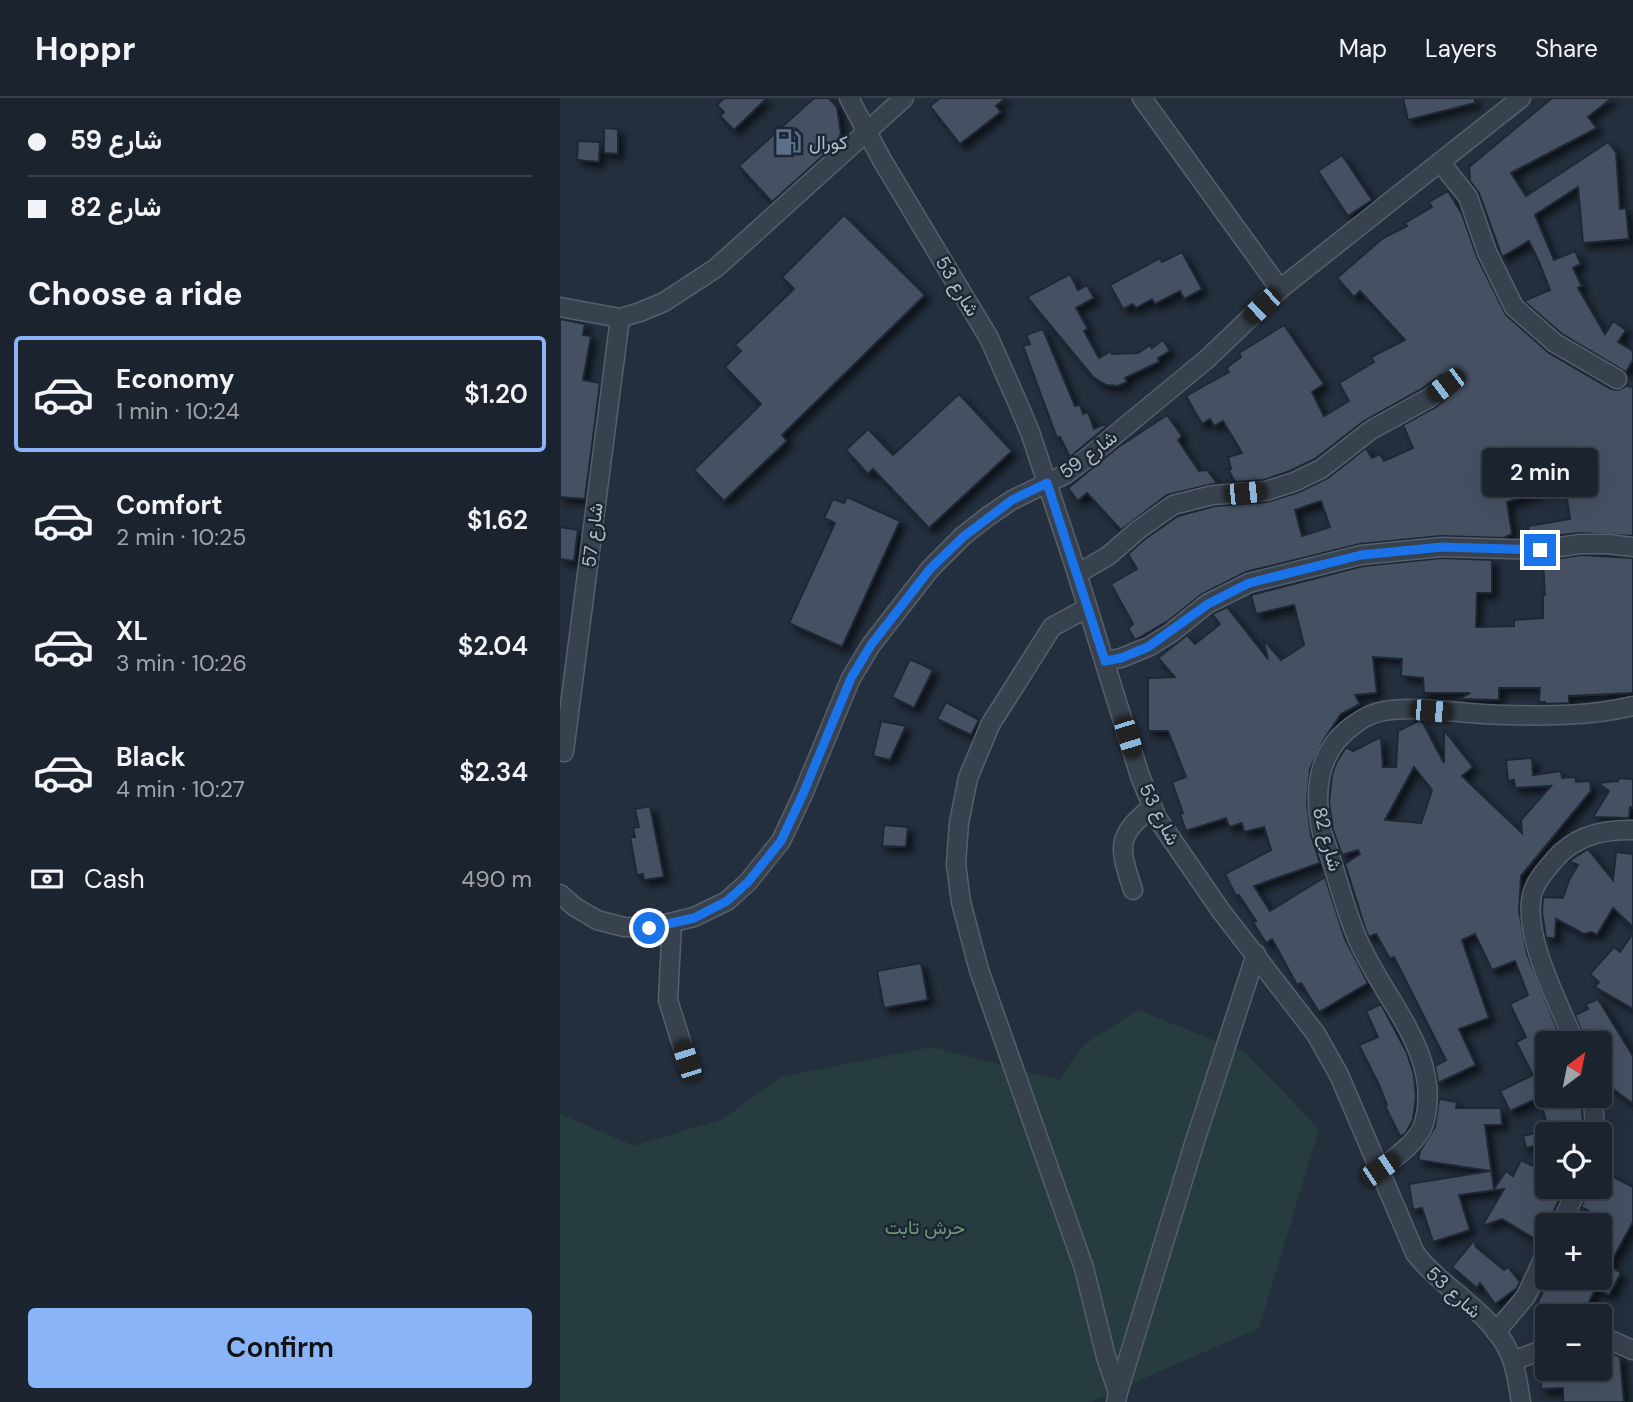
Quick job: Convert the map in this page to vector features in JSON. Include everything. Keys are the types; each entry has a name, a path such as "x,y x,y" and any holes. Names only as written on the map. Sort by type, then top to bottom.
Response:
{"street":[{"name":"شارع 53","path":"849,98 882,160 989,338 1030,432 1152,807 1166,833 1221,911 1316,1034 1339,1075 1415,1253 1427,1269 1496,1332 1513,1361 1521,1402"},
{"path":"560,307 620,318 664,302 716,268 904,98"},
{"path":"1142,98 1280,289"},
{"name":"شارع 59","path":"560,894 597,920 624,927 649,928 694,918 727,901 748,882 781,841 851,678 871,645 930,569 963,537 1012,500 1066,474 1087,458 1207,359 1280,289 1521,98"},
{"path":"1440,162 1468,197 1487,252 1514,307 1555,343 1617,379"},
{"name":"شارع 57","path":"564,752 620,318"},
{"path":"1077,574 1108,556 1173,505 1213,495 1266,491 1321,469 1371,430 1429,398 1446,385"},
{"path":"1105,661 1121,658 1148,647 1208,604 1249,583 1361,555 1442,547 1540,550 1580,544 1633,547"},
{"path":"1087,608 1052,627 990,725 968,778 959,823 956,864 961,902 979,970 1084,1268 1117,1397"},
{"name":"شارع 82","path":"1380,1169 1406,1147 1424,1125 1428,1089 1426,1076 1406,1026 1356,936 1322,833 1317,801 1324,760 1332,746 1349,728 1365,717 1382,711 1574,715 1633,706"},
{"path":"1133,890 1125,865 1123,841 1129,826 1152,807"},
{"path":"1570,1031 1551,989 1535,942 1532,894 1549,866 1575,841 1612,830 1633,830"},
{"path":"672,923 668,1000 687,1061"},
{"path":"1117,1397 1195,1141 1256,954"},
{"path":"1496,1332 1526,1296 1535,1277"},
{"path":"1612,1338 1633,1335"},
{"path":"1612,1342 1633,1350"},
{"path":"1513,1361 1535,1353"}],"green space":[{"name":"حرش تابت","path":"1138,1010 1246,1053 1319,1129 1259,1328 1090,1402 560,1402 560,1114 634,1146 723,1119 781,1077 932,1047 1059,1080 1085,1044"}],"building":[{"path":"724,98 767,98 734,130 720,116 724,112 717,105"},
{"path":"814,98 829,98 837,107 841,134 835,145 772,202 739,166"},
{"path":"940,98 1006,98 996,106 1001,112 960,144 930,106"},
{"path":"1403,98 1475,98 1475,103 1408,120"},
{"path":"1552,98 1612,98 1588,117 1597,128 1511,173 1526,196 1608,142 1616,152 1620,209 1626,208 1629,239 1583,243 1578,187 1535,215 1554,260 1575,251 1581,264 1573,268 1582,286 1578,288 1605,334 1613,321 1626,330 1618,342 1633,351 1633,360 1626,372 1562,334 1524,301 1550,290 1539,262 1529,241 1502,257 1479,193 1470,181 1469,167"},
{"path":"604,128 618,129 618,154 604,153"},
{"path":"578,141 600,142 599,162 577,160"},
{"path":"1342,155 1372,200 1348,216 1318,171"},
{"path":"1448,191 1462,214 1477,257 1506,315 1549,353 1611,389 1633,387 1633,536 1580,533 1530,538 1528,526 1570,519 1566,492 1558,492 1558,486 1507,502 1512,534 1504,538 1441,536 1360,544 1246,572 1202,594 1168,621 1135,640 1128,628 1133,624 1111,584 1137,569 1128,554 1145,539 1178,516 1215,506 1267,502 1299,492 1328,478 1366,448 1372,458 1380,454 1384,461 1413,448 1403,425 1436,407 1456,390 1455,378 1445,374 1440,376 1364,421 1315,459 1264,480 1235,482 1228,469 1231,469 1228,457 1242,453 1223,421 1214,426 1210,419 1202,424 1186,396 1229,372 1226,368 1241,357 1239,353 1284,325 1324,384 1312,392 1324,416 1349,401 1339,383 1374,362 1371,357 1405,340 1360,291 1354,297 1337,278 1383,238 1407,226 1405,223 1432,207 1429,202","holes":["1321,501 1330,527 1302,536 1295,510"]},
{"path":"844,215 925,295 782,435 787,441 724,501 694,470 761,404 725,367 741,351 735,345 794,289 782,277"},
{"path":"1182,252 1202,289 1184,299 1180,291 1155,304 1152,299 1136,308 1133,304 1123,309 1110,285 1160,258 1162,262"},
{"path":"1070,274 1078,290 1087,285 1094,298 1076,308 1088,329 1084,331 1099,358 1111,351 1112,354 1138,353 1163,340 1170,351 1158,358 1159,362 1125,378 1127,382 1118,386 1106,385 1093,377 1027,297"},
{"path":"560,319 585,324 583,335 591,336 583,380 600,383 585,499 560,497"},
{"path":"1043,329 1075,406 1080,405 1083,414 1088,412 1094,429 1105,424 1106,427 1070,457 1060,437 1057,438 1023,346 1030,344 1026,335"},
{"path":"959,394 1012,451 929,528 873,469 868,474 846,450 868,429 893,455"},
{"path":"1167,415 1182,436 1178,440 1199,471 1207,470 1217,483 1167,495 1121,530 1087,493 1078,501 1068,488 1117,448"},
{"path":"847,497 900,521 842,647 789,623 835,523 824,518 833,499 844,503"},
{"path":"560,527 578,530 574,561 560,559"},
{"path":"1581,555 1633,558 1633,693 1569,696 1569,703 1545,704 1539,702 1540,688 1499,688 1499,700 1459,699 1470,693 1424,693 1423,678 1401,676 1402,659 1373,657 1377,693 1355,695 1360,704 1341,714 1323,741 1310,769 1307,802 1311,835 1320,863 1254,886 1270,911 1325,877 1345,939 1368,983 1319,1012 1301,983 1297,985 1272,939 1266,943 1253,922 1256,921 1239,895 1236,896 1225,874 1271,850 1264,827 1244,832 1242,823 1229,827 1226,818 1186,831 1172,782 1186,777 1168,731 1148,731 1148,678 1175,677 1158,658 1187,635 1195,644 1220,624 1212,614 1227,607 1268,659 1263,639 1281,660 1304,645 1294,605 1256,614 1251,595 1363,566 1442,558 1492,560 1492,593 1477,593 1476,627 1514,626 1514,620 1543,618 1543,561"},
{"path":"910,659 933,670 914,708 892,697"},
{"path":"946,702 979,720 971,735 937,719"},
{"path":"881,721 906,726 890,760 873,756"},
{"path":"1422,721 1444,763 1444,730 1473,767 1462,776 1522,833 1521,820 1551,786 1515,788 1514,780 1508,781 1506,760 1532,758 1533,775 1561,771 1562,778 1575,777 1576,782 1590,781 1591,791 1521,876 1519,911 1527,954 1558,1031 1535,1031 1535,1099 1510,1111 1500,1091 1533,1075 1516,1042 1526,1037 1510,1004 1528,995 1515,961 1492,970 1475,934 1462,940 1489,1018 1459,1029 1476,1065 1438,1083 1435,1066 1446,1060 1394,957 1390,959 1376,934 1369,937 1366,931 1345,864 1360,854 1358,850 1342,855 1333,830 1329,802 1332,775 1346,747 1353,751 1381,737 1383,767 1396,767 1398,731","holes":["1414,767 1432,790 1421,823 1385,820"]},
{"path":"1619,778 1633,779 1633,808 1630,807 1629,818 1593,817 1609,791 1598,783 1618,781"},
{"path":"650,806 664,877 644,880 643,874 637,875 630,837 635,837 633,828 639,827 635,809"},
{"path":"884,825 908,827 906,847 882,846"},
{"path":"1588,849 1613,880 1616,852 1633,854 1633,927 1613,908 1597,935 1591,932 1584,934 1556,919 1555,938 1546,938 1543,897 1563,898 1578,865 1569,861"},
{"path":"1633,933 1633,1009 1595,987 1599,982 1590,974 1614,947 1620,952"},
{"path":"921,963 928,1000 884,1008 877,971"},
{"path":"1598,999 1633,1056 1633,1104 1612,1088 1612,1031 1581,1031 1575,1015 1588,1009 1586,1004"},
{"path":"1381,1004 1407,1053 1414,1075 1416,1097 1413,1120 1405,1134 1400,1136 1359,1045 1378,1037 1366,1011"},
{"path":"1439,1099 1457,1102 1456,1108 1501,1108 1502,1125 1485,1125 1494,1189 1506,1171 1513,1176 1521,1160 1535,1167 1535,1199 1560,1199 1553,1213 1535,1213 1535,1239 1502,1219 1482,1226 1504,1189 1459,1195 1470,1230 1433,1242 1422,1208 1413,1210 1409,1184 1490,1171 1418,1160 1420,1151 1435,1127"},
{"path":"1543,1108 1582,1108 1583,1122 1546,1122"},
{"path":"1535,1133 1535,1146 1526,1148 1523,1136"},
{"path":"1612,1176 1633,1187 1633,1222 1612,1260 1612,1213 1592,1213 1581,1207 1584,1199 1612,1199"},
{"path":"1474,1240 1476,1247 1504,1270 1508,1267 1520,1282 1517,1288 1495,1304 1480,1283 1477,1288 1452,1267"},
{"path":"1612,1268 1621,1273 1612,1290"},
{"path":"1544,1290 1595,1290 1588,1304 1537,1304"},
{"path":"1612,1353 1620,1357 1624,1402 1563,1402 1563,1388 1541,1389 1541,1381 1612,1381"}],"place":[{"name":"كورال","path":"788,142"}],"route":[{"path":"649,928 694,918 727,901 748,882 781,841 851,678 871,645 930,569 963,537 1012,500 1047,483 1105,661 1121,658 1148,647 1208,604 1249,583 1361,555 1442,547 1540,550"}]}
